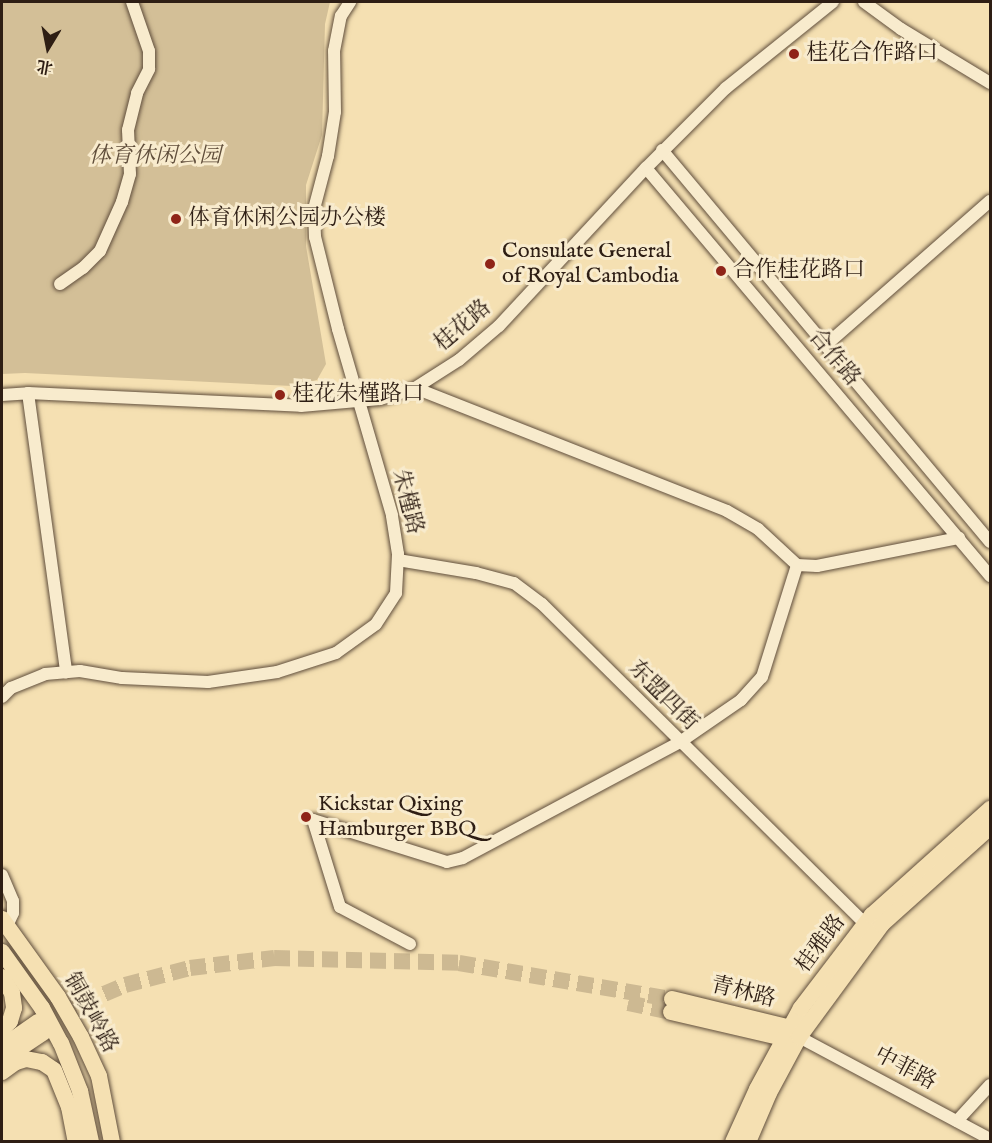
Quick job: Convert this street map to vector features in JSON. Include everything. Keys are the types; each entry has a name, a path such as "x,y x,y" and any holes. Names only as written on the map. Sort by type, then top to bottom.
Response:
{"main road":[{"name":"桂雅路","path":"748,1142 794,1035 801,1008 872,915 990,809"},
{"name":"桂雅路","path":"733,1142 794,1035 882,924 990,827"},
{"name":"铜鼓岭路","path":"4,923 58,997 81,1037 99,1076 112,1142"},
{"name":"铜鼓岭路","path":"2,952 42,1008 61,1043 80,1091 91,1142"},
{"path":"2,977 10,988 14,1002 10,1021 2,1030"},
{"name":"青林路","path":"671,1006 794,1035"},
{"path":"2,1047 41,1027 2,1061"},
{"path":"2,1072 16,1062 26,1059 42,1062 54,1070 62,1086 76,1142"}],"street":[{"path":"60,284 100,251 122,202 130,174 128,130 137,93 149,69 149,51 132,2"},
{"name":"朱槿路","path":"2,697 10,688 45,674 66,672 208,682 277,672 336,653 376,624 396,593 398,560 392,515 320,264 315,218 335,112 334,51 341,16 350,2"},
{"name":"桂花路","path":"2,395 28,393 301,406 380,399 415,388 459,360 499,326 663,150 726,88 833,2"},
{"path":"864,2 901,29 990,83"},
{"path":"663,150 990,542"},
{"name":"合作路","path":"646,168 990,576"},
{"path":"826,345 990,201"},
{"path":"415,388 727,511 758,529 797,565 817,566 959,538"},
{"path":"28,393 66,672"},
{"name":"东盟四街","path":"398,560 514,583 542,604 865,924"},
{"path":"410,944 340,907 313,820 447,862 455,862 680,742 741,700 762,677 797,565"},
{"path":"2,875 13,901 13,913 4,923"},
{"name":"中菲路","path":"794,1035 990,1139"},
{"path":"957,1121 990,1085"}],"green space":[{"name":"体育休闲公园","path":"2,2 330,2 325,24 322,135 306,185 306,246 326,364 317,380 292,386 25,373 2,374"}],"tunnel":[{"path":"38,1022 125,985 190,968 274,958 459,963 672,999"},
{"path":"628,1003 671,1012"}],"place":[{"name":"桂花合作路口","path":"794,54"},
{"name":"体育休闲公园办公楼","path":"176,219"},
{"name":"Consulate General of Royal Cambodia","path":"490,264"},
{"name":"合作桂花路口","path":"721,271"},
{"name":"桂花朱槿路口","path":"280,395"},
{"name":"Kickstar Qixing Hamburger BBQ","path":"306,817"}]}
